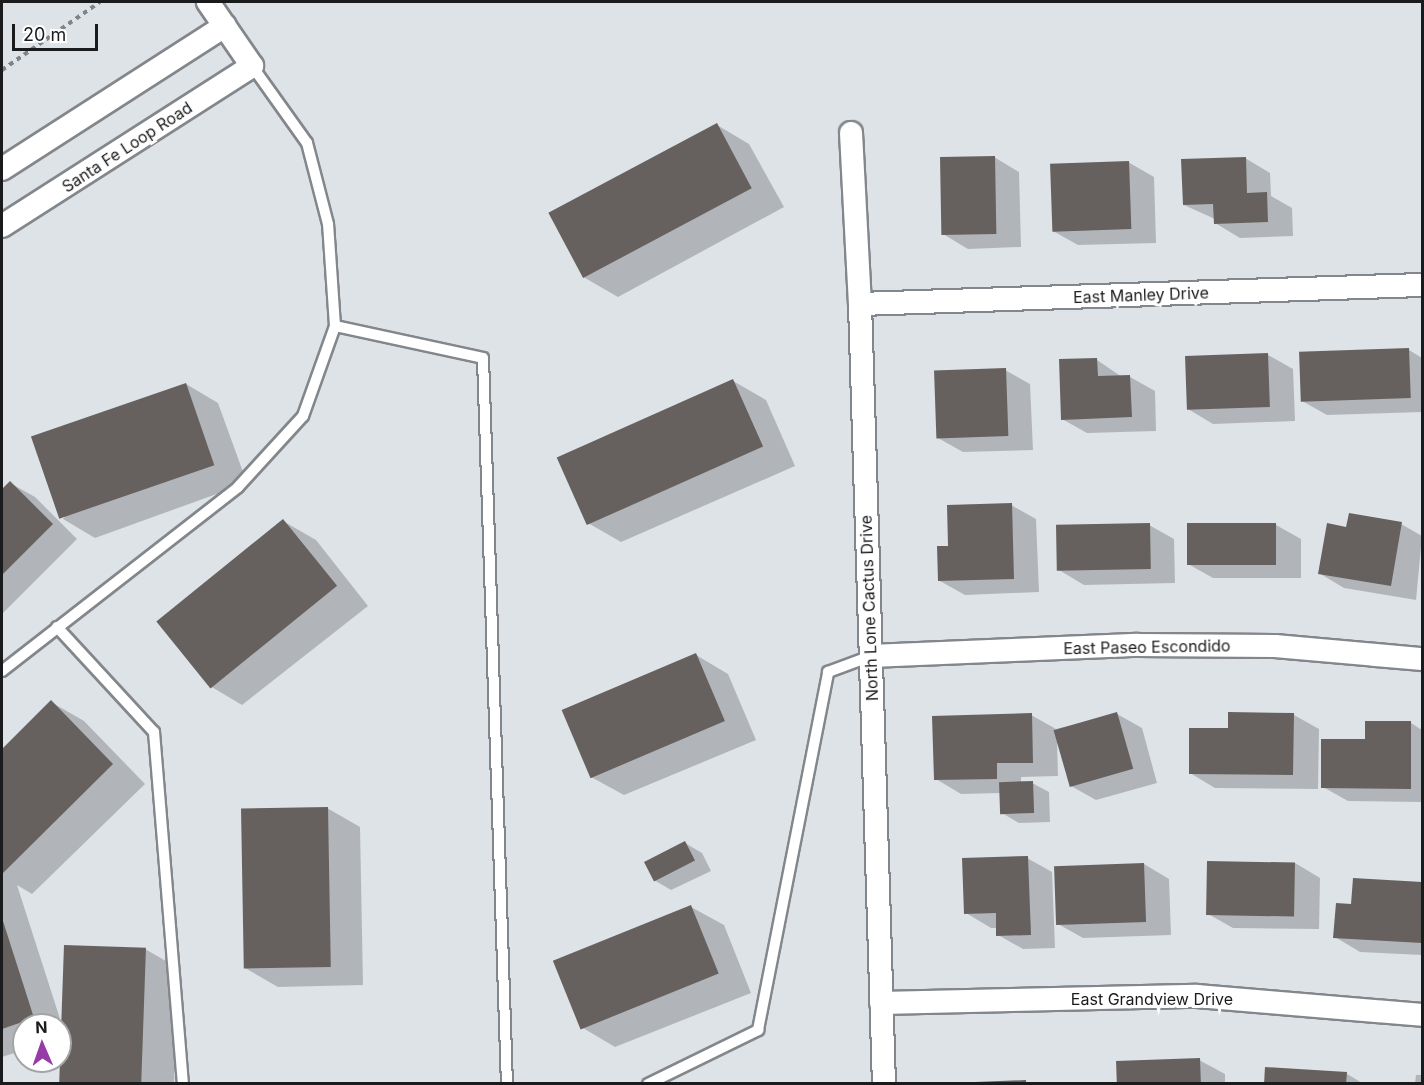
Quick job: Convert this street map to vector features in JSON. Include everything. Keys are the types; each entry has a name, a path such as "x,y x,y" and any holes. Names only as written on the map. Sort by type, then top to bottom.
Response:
{"street":[{"path":"208,2 252,66"},
{"path":"2,169 225,26"},
{"name":"Santa Fe Loop Road","path":"2,226 252,66"},
{"name":"North Lone Cactus Drive","path":"851,133 860,304 884,1083"},
{"name":"East Manley Drive","path":"860,304 1422,285"},
{"name":"East Paseo Escondido","path":"871,656 1138,645 1275,646 1422,659"},
{"name":"East Grandview Drive","path":"881,1003 1197,996 1422,1015"}],"lane":[{"path":"2,671 238,487 303,416 335,326 328,224 307,143 252,66"},
{"path":"335,326 483,358 507,1083"},
{"path":"57,627 154,732 183,1083"},
{"path":"648,1083 758,1030 828,672 871,656"}],"path":[{"path":"2,70 100,2"}],"building":[{"path":"717,123 752,188 583,278 548,213"},
{"path":"995,156 996,234 941,235 940,157"},
{"path":"1246,157 1247,193 1267,192 1268,222 1214,224 1213,204 1183,205 1181,159"},
{"path":"1129,161 1131,229 1052,232 1050,164"},
{"path":"1409,348 1411,398 1301,402 1299,352"},
{"path":"1268,353 1270,407 1187,410 1185,356"},
{"path":"1097,358 1098,376 1130,375 1132,417 1061,420 1059,359"},
{"path":"1006,368 1008,436 936,438 934,371"},
{"path":"733,379 763,447 587,525 557,458"},
{"path":"186,383 214,465 59,519 31,436"},
{"path":"10,481 53,524 2,575 2,489"},
{"path":"1012,503 1014,579 938,581 937,546 948,546 947,505"},
{"path":"1349,513 1402,522 1391,586 1318,574 1327,523 1346,527"},
{"path":"283,519 337,586 210,688 156,622"},
{"path":"1150,523 1151,569 1057,571 1056,525"},
{"path":"1187,523 1276,523 1276,565 1187,565"},
{"path":"696,653 725,721 591,778 562,710"},
{"path":"51,700 113,764 2,874 2,749"},
{"path":"1117,712 1133,769 1070,787 1054,730"},
{"path":"1228,712 1294,713 1293,775 1189,774 1189,728 1228,728"},
{"path":"1032,713 1033,763 997,763 997,779 934,780 932,716"},
{"path":"1365,721 1411,721 1411,789 1321,788 1321,739 1365,739"},
{"path":"1033,781 1034,813 1000,814 999,782"},
{"path":"328,807 331,967 244,968 241,809"},
{"path":"685,841 695,861 654,881 644,862"},
{"path":"1028,856 1031,935 996,936 996,913 964,914 962,858"},
{"path":"1207,861 1295,863 1294,917 1206,915"},
{"path":"1144,863 1146,922 1056,925 1054,866"},
{"path":"1353,878 1422,882 1422,943 1333,938 1336,903 1351,904"},
{"path":"691,905 719,974 581,1029 553,961"},
{"path":"2,918 32,1013 12,1013 12,1026 2,1029"},
{"path":"64,945 146,948 141,1084 59,1084 60,1073 72,1073 72,1013 62,1013"},
{"path":"1200,1058 1201,1084 1117,1084 1116,1061"},
{"path":"1265,1067 1347,1072 1346,1084 1264,1084"},
{"path":"1026,1080 1026,1084 975,1084 975,1082"}]}
